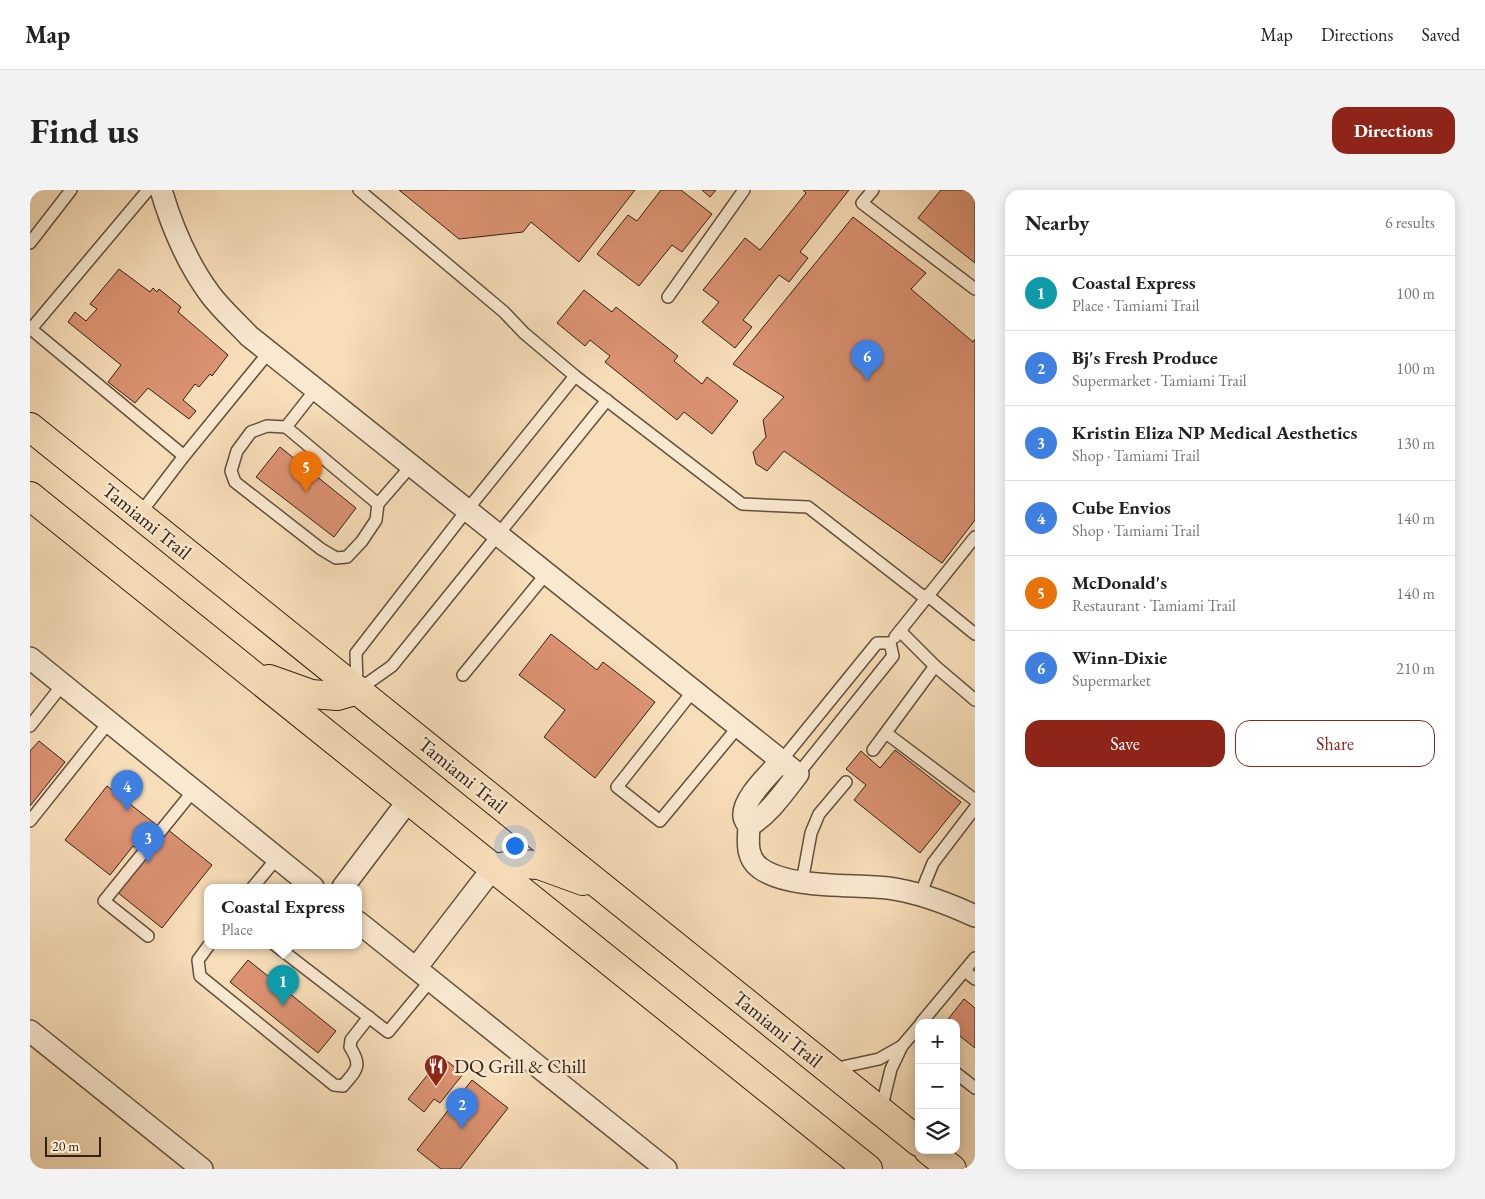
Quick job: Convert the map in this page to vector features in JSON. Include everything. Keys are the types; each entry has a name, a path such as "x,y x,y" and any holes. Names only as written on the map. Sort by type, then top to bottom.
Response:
{"main road":[{"name":"Tamiami Trail","path":"30,427 915,1139"},
{"path":"30,496 868,1169"},
{"path":"248,672 310,694 337,696 358,690"},
{"path":"493,868 519,864 539,865 606,890"},
{"path":"933,1154 952,1169"}],"street":[{"path":"161,190 170,220 195,273 211,296 249,336 798,774 770,810 761,819 749,826"},
{"path":"30,658 310,884"},
{"path":"781,761 746,802 744,819 749,826 747,846 752,860 761,869 779,877 802,882 889,888 920,895 975,916"},
{"path":"344,884 408,801"},
{"path":"424,974 493,868"},
{"path":"362,925 666,1169"},
{"path":"30,1032 202,1169"}],"lane":[{"path":"30,243 71,190"},
{"path":"148,190 31,329 184,456"},
{"path":"360,190 504,312 575,376 742,504 808,507 975,634"},
{"path":"668,296 744,190"},
{"path":"872,190 862,203 975,289"},
{"path":"139,515 184,456 269,352"},
{"path":"358,690 356,653 467,510 575,376"},
{"path":"286,427 316,389"},
{"path":"358,690 392,666 607,400"},
{"path":"378,504 286,427 267,426 251,432 237,451 231,472 235,482 321,549 336,558 347,557 362,541 376,520 378,504 411,466"},
{"path":"890,643 975,537"},
{"path":"463,675 546,574"},
{"path":"900,631 935,666 975,700"},
{"path":"781,761 877,643 890,643"},
{"path":"798,774 893,656 890,643"},
{"path":"873,750 935,666"},
{"path":"30,726 63,684"},
{"path":"693,691 617,787 660,822 738,727"},
{"path":"30,821 109,722"},
{"path":"886,733 975,800"},
{"path":"802,882 811,833 820,814 846,782"},
{"path":"148,936 104,901 194,790"},
{"path":"920,895 932,863 975,808"},
{"path":"255,884 277,858"},
{"path":"206,949 198,960 200,976 334,1085 343,1086 357,1068 358,1058 350,1048 351,1040 368,1017"},
{"path":"279,949 388,1032 424,974"},
{"path":"924,1019 975,958"},
{"path":"965,971 975,979"},
{"path":"829,1070 879,1059 915,1039"},
{"path":"881,1112 891,1069 902,1046"},
{"path":"960,1076 975,1088"}],"building":[{"path":"399,190 635,190 579,262 531,222 523,232 459,239"},
{"path":"661,190 681,190 712,214 682,252 672,245 639,286 597,254 628,215 637,221"},
{"path":"702,190 716,190 710,197"},
{"path":"803,190 849,190 800,252 808,258 789,282 779,275 743,320 752,327 735,348 702,322 719,302 703,290 745,238 760,250 806,193"},
{"path":"941,190 975,190 975,263 918,218"},
{"path":"853,217 926,273 911,289 973,342 975,339 975,520 942,563 784,451 767,471 756,464 753,452 766,437 763,420 784,397 733,364"},
{"path":"119,269 150,292 153,288 157,292 159,289 181,307 178,312 228,355 212,376 210,374 199,387 195,384 183,400 196,411 189,419 148,388 135,403 108,382 121,365 68,322 75,312 86,321 97,309 90,304"},
{"path":"584,290 612,312 616,307 678,356 674,361 702,384 707,377 738,401 712,434 684,412 677,420 605,362 610,356 590,340 585,346 557,323"},
{"path":"280,447 356,508 334,537 256,477"},
{"path":"551,634 597,670 603,662 655,702 595,778 544,737 565,710 519,675"},
{"path":"39,741 65,762 30,806 30,751"},
{"path":"895,750 961,802 920,853 854,800 866,785 846,769 861,751 880,768"},
{"path":"107,786 158,826 139,850 133,846 110,875 65,840"},
{"path":"167,829 212,865 162,928 117,892"},
{"path":"248,960 336,1031 318,1053 230,982"},
{"path":"964,999 975,1008 975,1048 960,1036 960,1019 948,1019"},
{"name":"DQ Grill & Chill","path":"442,1057 463,1074 440,1103 434,1099 424,1112 408,1099"},
{"path":"472,1080 508,1108 460,1169 441,1169 417,1150"}],"place":[{"name":"Winn-Dixie","path":"867,381"},
{"name":"McDonald's","path":"306,492"},
{"name":"Cube Envios","path":"127,811"},
{"name":"Kristin Eliza NP Medical Aesthetics","path":"148,863"},
{"name":"Coastal Express","path":"283,1006"},
{"name":"DQ Grill & Chill","path":"436,1087"},
{"name":"Bj's Fresh Produce","path":"462,1129"}]}
